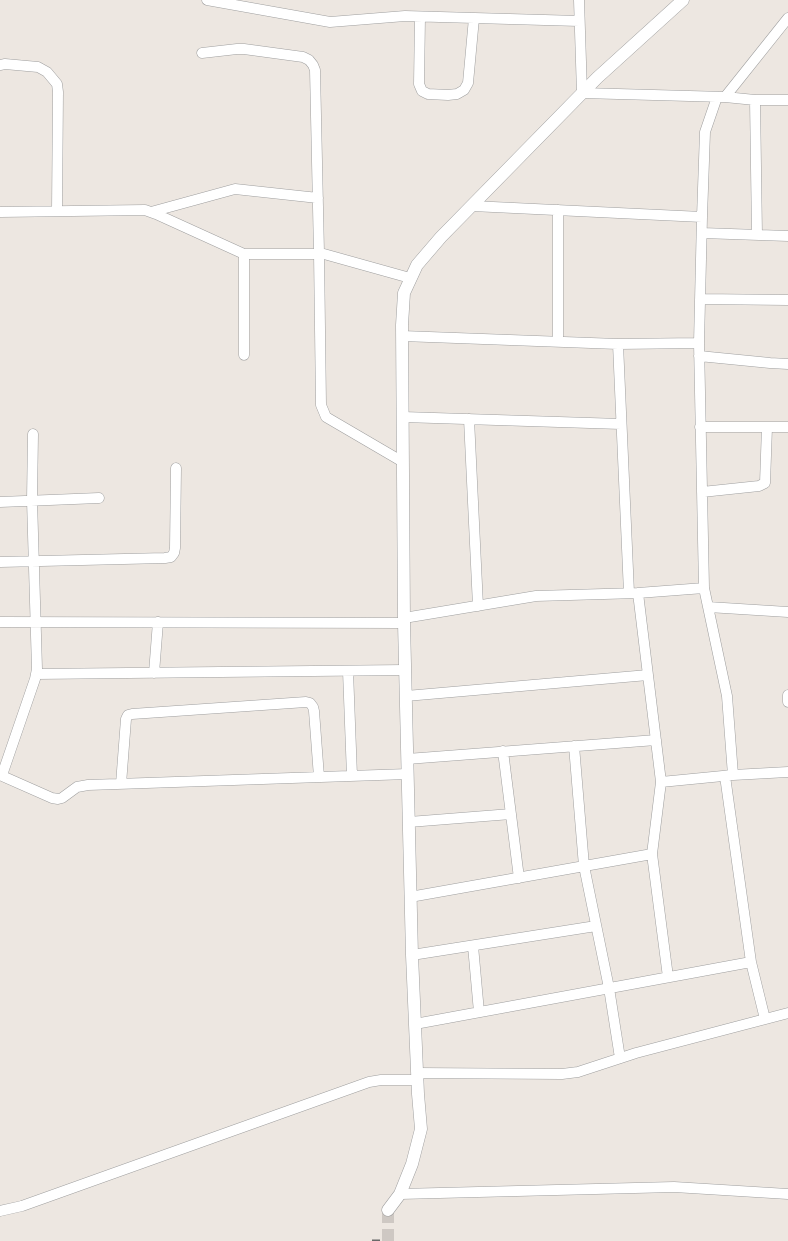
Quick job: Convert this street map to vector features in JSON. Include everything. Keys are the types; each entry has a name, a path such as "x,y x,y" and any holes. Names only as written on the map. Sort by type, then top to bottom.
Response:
{"street":[{"path":"207,0 322,21 338,22 405,16 579,21"},
{"path":"578,0 582,93"},
{"path":"388,1210 400,1194 412,1164 421,1129 417,1077 412,955 405,670 402,336 404,293 417,265 430,250 597,78 683,0"},
{"path":"420,17 419,84 422,91 428,94 448,95 457,94 464,90 468,83 474,18"},
{"path":"765,1019 751,962 729,776 727,696 704,588 699,342 705,132 721,97 788,18"},
{"path":"202,53 244,49 303,57 309,60 313,65 315,70 322,411 326,417 403,462"},
{"path":"0,65 6,64 38,68 47,72 57,84 57,211"},
{"path":"582,93 788,100"},
{"path":"755,100 757,235"},
{"path":"151,212 235,189 318,198"},
{"path":"472,206 702,217"},
{"path":"0,212 145,210 244,254 319,253 410,278"},
{"path":"558,210 558,342"},
{"path":"702,233 788,236"},
{"path":"244,254 244,355"},
{"path":"700,299 788,300"},
{"path":"402,336 618,344 699,342"},
{"path":"618,344 621,424 633,593 648,675 661,782 652,854 668,977"},
{"path":"699,356 788,364"},
{"path":"403,417 621,424"},
{"path":"469,419 478,606"},
{"path":"700,427 788,427"},
{"path":"702,492 759,486 765,483 767,427"},
{"path":"33,434 32,500 36,674 1,775 52,798 58,799 82,785 408,774"},
{"path":"0,562 171,557 175,548 176,468"},
{"path":"0,502 99,498"},
{"path":"0,622 404,620 536,596 633,593 704,588"},
{"path":"708,607 788,612"},
{"path":"154,673 158,622"},
{"path":"36,674 405,670"},
{"path":"348,671 352,776"},
{"path":"406,696 648,675"},
{"path":"788,694 788,702"},
{"path":"121,784 126,719 132,714 306,702 313,706 314,711 319,777"},
{"path":"407,759 656,740"},
{"path":"574,746 584,866 620,1058"},
{"path":"503,752 519,878"},
{"path":"661,782 788,772"},
{"path":"409,822 511,814"},
{"path":"410,897 652,854"},
{"path":"412,955 596,926"},
{"path":"472,946 480,1012"},
{"path":"415,1024 751,962"},
{"path":"0,1211 22,1206 369,1082 417,1077 562,1074 578,1072 643,1051 788,1013"},
{"path":"400,1194 674,1187 788,1194"}],"tunnel":[{"path":"388,1210 388,1241"}],"railway":[{"path":"372,1241 383,1241"}]}
